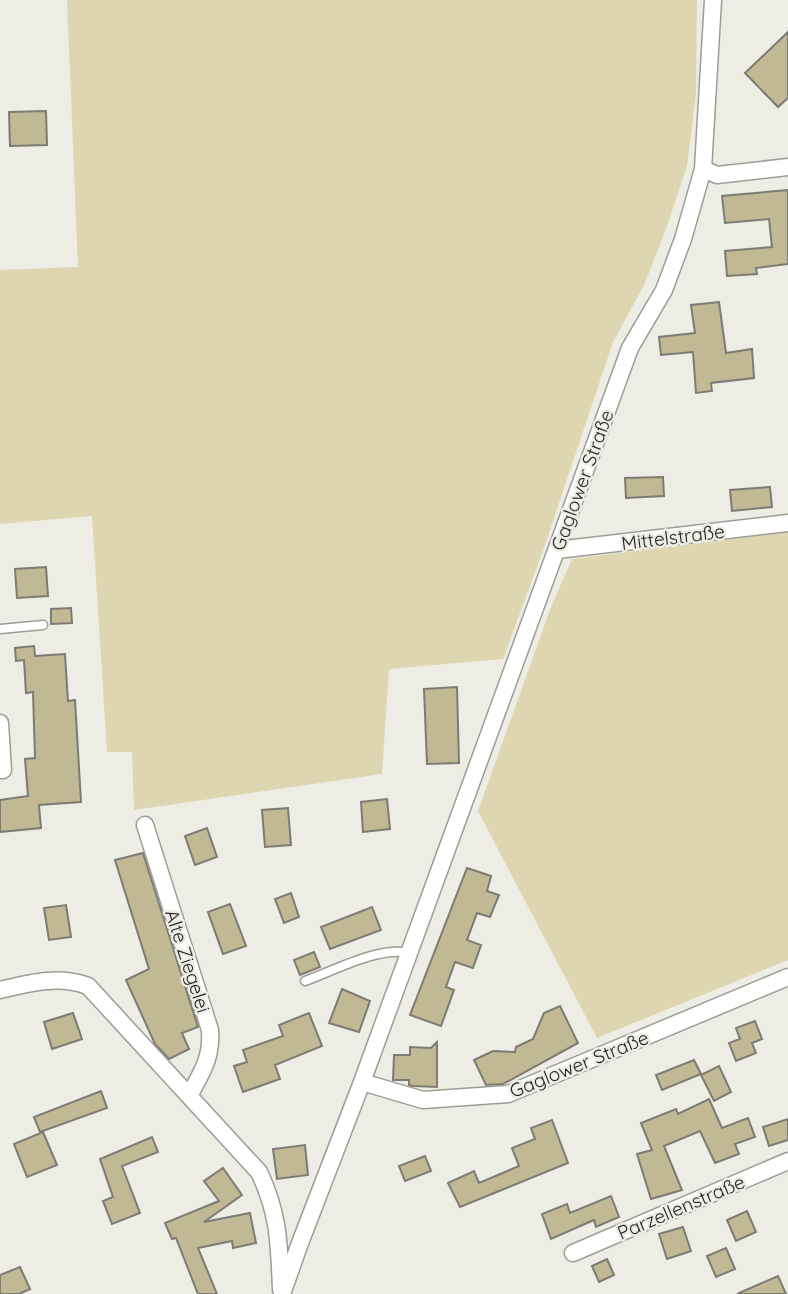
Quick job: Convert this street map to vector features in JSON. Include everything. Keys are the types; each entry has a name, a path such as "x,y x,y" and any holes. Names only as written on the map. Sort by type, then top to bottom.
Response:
{"street":[{"name":"Gaglower Straße","path":"282,1294 630,348 664,290 683,239 703,169 713,0"},
{"path":"703,169 717,175 788,167"},
{"name":"Mittelstraße","path":"557,550 788,523"},
{"path":"0,723 3,770 0,770"},
{"name":"Alte Ziegelei","path":"145,825 210,1030 211,1047 206,1066 189,1096"},
{"name":"Gaglower Straße","path":"362,1082 423,1100 508,1094 788,977"},
{"path":"0,990 42,981 70,979 88,986 259,1172 271,1196 278,1226 282,1294"},
{"name":"Parzellenstraße","path":"573,1254 788,1161"},
{"path":"278,1226 288,1238 300,1243"}],"lane":[{"path":"0,629 43,625"},
{"path":"305,981 393,951 409,953"}],"shaded area":[{"path":"67,0 697,0 696,94 687,166 644,285 613,342 544,548 503,659 389,669 382,774 134,810 132,752 107,752 92,516 0,524 0,270 78,267"},
{"path":"788,532 788,960 597,1038 478,811 551,607 572,559"}],"building":[{"path":"788,32 788,98 778,107 745,73"},
{"path":"46,111 47,145 10,146 9,112"},
{"path":"788,190 788,264 756,268 757,274 727,276 725,251 772,247 769,219 725,223 722,196"},
{"path":"719,302 726,353 752,349 754,378 711,383 712,391 696,393 693,352 661,355 659,337 695,333 691,305"},
{"path":"663,477 664,496 626,498 625,478"},
{"path":"770,487 772,507 732,511 730,490"},
{"path":"46,567 48,596 17,598 15,569"},
{"path":"71,608 72,623 51,624 51,609"},
{"path":"34,646 35,656 65,654 68,701 75,700 81,802 39,805 41,828 0,832 0,800 28,796 25,759 35,758 33,692 26,693 24,660 16,661 15,648"},
{"path":"457,687 459,763 427,764 424,689"},
{"path":"387,799 390,829 363,832 361,802"},
{"path":"288,808 291,845 265,847 262,810"},
{"path":"207,828 217,857 195,865 185,836"},
{"path":"143,853 198,1027 182,1033 189,1049 169,1059 155,1044 126,980 149,969 115,860"},
{"path":"467,868 491,876 487,891 499,895 490,917 477,913 467,940 481,945 473,968 455,962 446,987 454,990 441,1026 410,1015"},
{"path":"291,893 299,917 284,923 275,899"},
{"path":"230,904 246,946 223,954 208,912"},
{"path":"66,905 71,937 49,940 44,908"},
{"path":"372,907 381,930 330,949 321,927"},
{"path":"314,952 320,967 300,975 294,960"},
{"path":"342,989 370,1001 359,1032 329,1023"},
{"path":"560,1006 578,1043 503,1084 486,1085 474,1060 493,1051 515,1052 516,1047 533,1039 544,1013"},
{"path":"73,1013 82,1039 52,1049 44,1022"},
{"path":"309,1013 322,1046 275,1065 280,1079 243,1092 234,1066 247,1062 243,1050 283,1036 279,1025"},
{"path":"755,1021 762,1039 752,1043 756,1053 736,1061 729,1043 740,1039 736,1028"},
{"path":"437,1042 437,1087 413,1086 409,1085 409,1080 393,1080 394,1055 410,1055 410,1047 431,1048"},
{"path":"694,1060 701,1074 662,1090 656,1075"},
{"path":"719,1066 731,1092 714,1101 701,1075"},
{"path":"101,1091 107,1108 40,1132 34,1117"},
{"path":"709,1099 722,1128 748,1118 755,1137 735,1144 739,1154 715,1163 700,1131 664,1146 682,1190 651,1199 637,1154 652,1150 641,1123 676,1109 678,1114"},
{"path":"788,1119 788,1140 769,1146 763,1127"},
{"path":"552,1120 568,1163 460,1207 448,1183 474,1171 479,1183 519,1166 512,1148 535,1139 531,1128"},
{"path":"43,1132 57,1165 27,1177 14,1144"},
{"path":"152,1137 158,1152 122,1166 140,1213 112,1224 103,1201 113,1197 100,1159"},
{"path":"305,1145 308,1175 277,1179 273,1149"},
{"path":"425,1156 431,1171 405,1181 399,1166"},
{"path":"223,1168 242,1195 204,1222 250,1213 256,1243 233,1248 232,1241 198,1248 217,1294 198,1294 176,1238 172,1239 165,1223 219,1201 204,1181"},
{"path":"611,1196 619,1217 596,1227 594,1220 551,1239 542,1214 567,1204 570,1213"},
{"path":"747,1211 756,1232 736,1241 727,1220"},
{"path":"683,1227 691,1251 667,1259 659,1234"},
{"path":"726,1248 735,1269 716,1277 707,1256"},
{"path":"607,1259 614,1275 599,1282 592,1266"},
{"path":"20,1267 30,1289 19,1294 0,1294 0,1275"},
{"path":"778,1276 786,1294 737,1294"}]}
